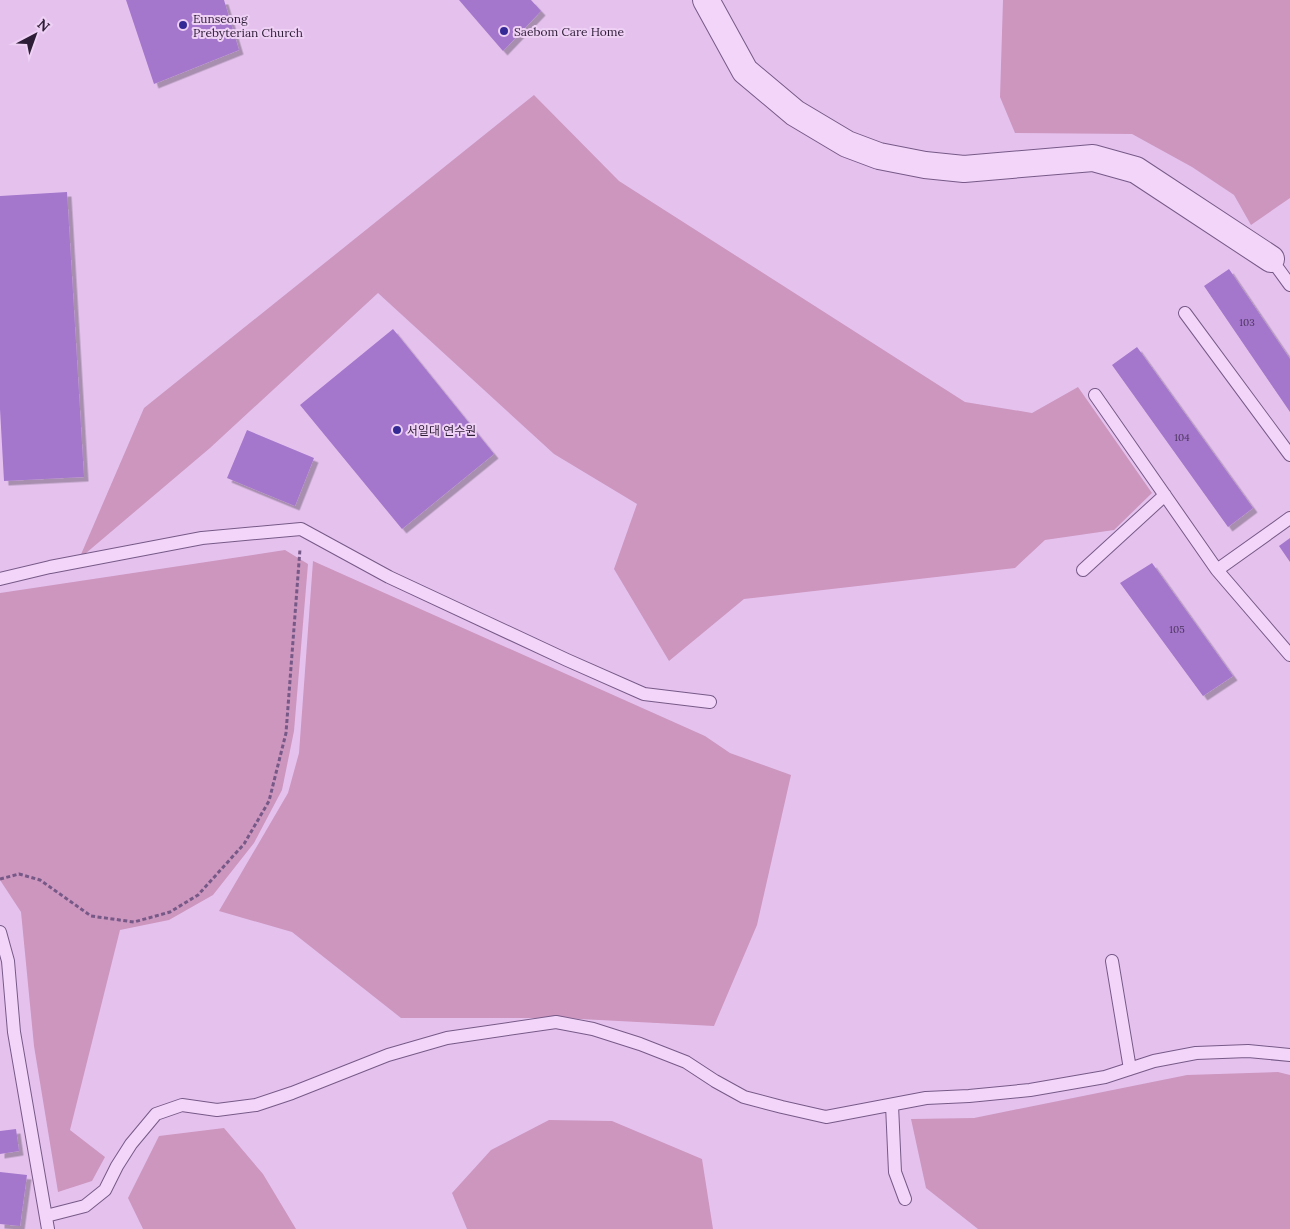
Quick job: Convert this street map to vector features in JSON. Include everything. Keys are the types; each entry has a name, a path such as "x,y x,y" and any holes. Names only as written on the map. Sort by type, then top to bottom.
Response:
{"street":[{"path":"706,0 745,71 795,113 847,144 879,156 925,165 964,168 1093,158 1101,160 1136,170 1271,259"}],"lane":[{"path":"1271,259 1290,285"},
{"path":"1185,313 1290,455"},
{"path":"1095,395 1217,570 1290,655"},
{"path":"1083,570 1165,495"},
{"path":"1217,570 1290,518"},
{"path":"0,579 50,567 202,538 301,529 389,577 644,694 710,702"},
{"path":"0,932 8,961 14,1032 48,1229"},
{"path":"1112,961 1130,1069"},
{"path":"46,1216 85,1206 105,1190 131,1144 156,1114 182,1105 217,1110 256,1105 292,1093 388,1055 447,1038 556,1022 593,1029 640,1044 686,1062 744,1097 826,1117 926,1098 1030,1090 1105,1077 1154,1062 1196,1053 1248,1050 1290,1055"},
{"path":"892,1105 895,1172 905,1199"}],"path":[{"path":"0,879 20,874 40,880 91,916 134,922 170,912 198,895 244,844 269,801 286,733 301,529"}],"shaded area":[{"path":"1003,0 1290,0 1290,198 1251,225 1234,195 1192,167 1132,134 1015,133 1000,97"},
{"path":"534,95 619,181 965,402 1032,413 1078,387 1152,493 1114,530 1045,540 1015,568 744,599 669,661 614,569 637,504 554,454 378,293 210,448 79,559 144,408"},
{"path":"285,550 308,564 294,731 282,790 254,843 213,895 169,920 120,930 70,1130 105,1157 92,1181 58,1192 34,1046 21,912 0,880 0,593"},
{"path":"313,561 705,736 730,753 791,775 757,925 714,1026 561,1018 401,1018 292,932 219,911 288,793 299,753"},
{"path":"1278,1072 1290,1075 1290,1229 978,1229 926,1188 911,1119 974,1118 1187,1075"},
{"path":"549,1120 612,1121 702,1159 713,1229 467,1229 452,1193 491,1150"},
{"path":"224,1128 263,1174 296,1229 143,1229 128,1198 159,1136"}],"building":[{"name":"Eunseong Prebyterian Church","path":"126,0 224,0 239,50 154,84"},
{"name":"Saebom Care Home","path":"459,0 531,0 541,11 503,51"},
{"path":"67,192 84,477 4,481 0,409 0,196"},
{"path":"1229,269 1290,359 1290,412 1204,286"},
{"name":"서일대 연수원","path":"393,329 494,454 402,529 300,405"},
{"path":"1137,347 1253,508 1228,527 1112,365"},
{"path":"247,430 314,458 295,506 227,478"},
{"path":"1290,538 1290,562 1279,546"},
{"path":"1152,563 1233,676 1203,696 1120,583"},
{"path":"16,1129 19,1151 0,1154 0,1131"},
{"path":"0,1172 27,1175 20,1226 0,1224"}],"place":[{"name":"Eunseong Prebyterian Church","path":"183,25"},
{"name":"Saebom Care Home","path":"504,31"},
{"name":"서일대 연수원","path":"397,430"}]}
